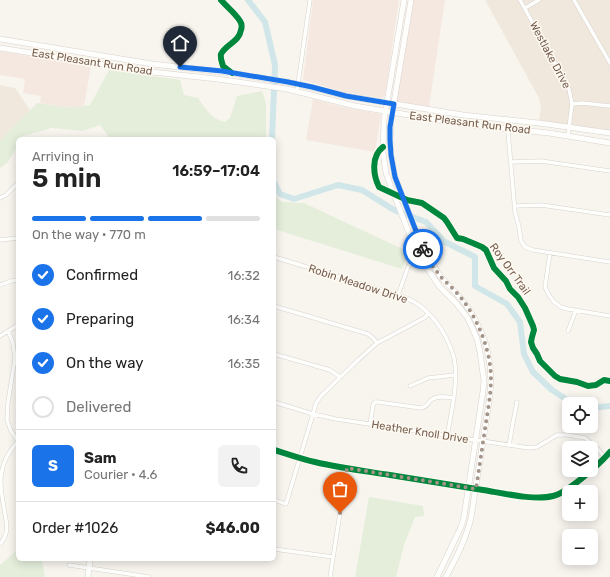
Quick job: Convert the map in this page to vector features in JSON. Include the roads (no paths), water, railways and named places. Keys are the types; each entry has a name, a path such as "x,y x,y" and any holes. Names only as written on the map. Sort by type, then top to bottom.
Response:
{"main road":[{"path":"404,0 384,131 383,152 386,173 419,257 440,287 456,303 466,317 477,339 484,380 469,488 461,527 437,577"},
{"path":"410,0 390,127 391,155 395,177 425,254 440,276 466,305 475,319 487,349 491,381 476,489 468,532 446,577"},
{"name":"East Pleasant Run Road","path":"0,39 152,64 222,71 253,76 298,84 346,96 463,115 539,123 610,134"},
{"path":"16,51 18,42"},
{"name":"East Pleasant Run Road","path":"0,48 152,72 287,89 346,104 462,124 549,132 610,143"},
{"path":"105,64 106,57"},
{"path":"395,62 401,63"},
{"path":"193,76 194,68"},
{"path":"346,96 346,104"},
{"path":"462,124 463,115"},
{"path":"276,451 314,462 347,468 540,498 558,495 569,488 605,458 610,452"},
{"path":"88,577 90,561"}],"street":[{"path":"297,91 310,0"},
{"name":"Westlake Drive","path":"520,0 566,83 571,95 572,104 568,136"},
{"path":"524,8 540,0"},
{"path":"574,0 610,63"},
{"path":"572,104 582,103 610,106"},
{"path":"507,120 515,206 522,244 533,250 610,262"},
{"path":"510,162 541,161 610,171"},
{"path":"0,198 16,186"},
{"path":"515,206 542,205 610,215"},
{"path":"0,240 16,238"},
{"path":"550,253 546,287 554,302 561,307 610,316"},
{"path":"398,295 408,267 413,260 425,254"},
{"name":"Robin Meadow Drive","path":"276,258 398,295 418,305 428,314 447,338 454,359 456,375 448,437"},
{"path":"0,285 16,280"},
{"path":"276,307 368,334 377,343"},
{"path":"568,331 576,310"},
{"path":"276,501 286,504 316,403 321,396 377,343 424,318 428,314"},
{"path":"0,336 16,326"},
{"path":"8,331 13,343 15,359 8,402 8,420 11,431 16,438"},
{"path":"276,355 330,370 340,377"},
{"path":"410,386 428,378 456,375"},
{"path":"370,425 373,405 375,402 421,408 426,407 432,399 443,397 454,398"},
{"path":"510,446 517,402"},
{"name":"Heather Knoll Drive","path":"276,403 336,420 510,446 529,448 537,447 557,436 568,435 585,438 597,448 605,458"},
{"path":"0,544 7,532 6,520 2,505 1,466 16,443"},
{"path":"330,577 347,468"},
{"path":"276,548 333,557"},
{"path":"69,565 149,577"}],"waterway":[{"path":"248,0 265,22 275,65 272,137"},
{"path":"276,186 280,194 294,199 338,185 362,190 394,210 426,222 445,242 475,257 475,286 507,304 520,322 524,354 533,372 552,390 563,397"},
{"path":"598,407 610,406"}]}
